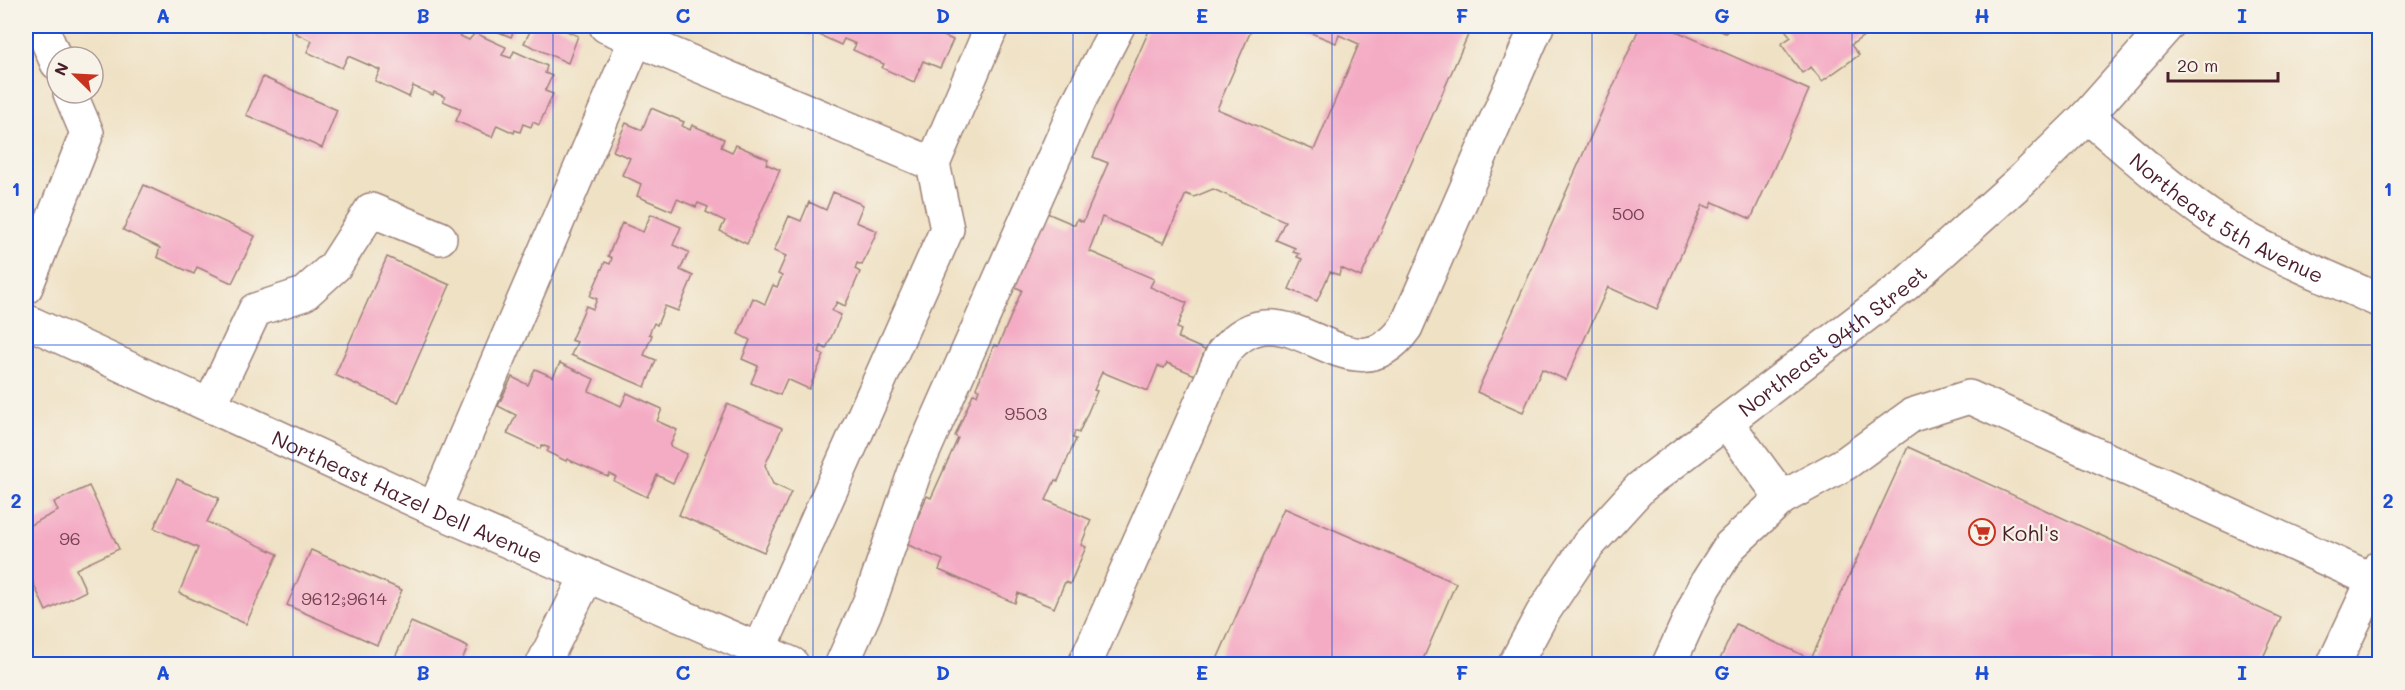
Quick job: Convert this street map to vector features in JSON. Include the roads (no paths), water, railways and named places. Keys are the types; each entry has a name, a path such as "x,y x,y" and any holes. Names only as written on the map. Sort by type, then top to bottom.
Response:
{"street":[{"path":"41,26 49,45"},
{"path":"606,26 933,164"},
{"path":"759,651 947,228 933,164 992,26"},
{"path":"842,664 870,601 916,468 1075,112 1118,26"},
{"path":"1085,664 1223,352 1234,339 1248,330 1264,326 1281,326 1342,352 1357,355 1371,354 1385,349 1397,340 1406,327 1538,26"},
{"name":"Northeast 94th Street","path":"1515,664 1542,614 1588,545 1641,487 1905,285 2024,178 2087,116 2167,26"},
{"path":"434,509 636,39"},
{"path":"26,287 87,133 75,105"},
{"name":"Northeast 5th Avenue","path":"2087,116 2208,215 2259,245 2379,301"},
{"path":"210,405 255,310 304,294 335,266 371,210 440,238"},
{"name":"Northeast Hazel Dell Avenue","path":"26,321 434,509 792,664"},
{"path":"1669,664 1704,587 1730,546 1782,498 1846,463 1912,415 1969,397 2376,573 2334,664"},
{"path":"1727,423 1782,498"},
{"path":"543,664 587,576"}],"place":[{"name":"Kohl's","path":"1982,532"}]}
